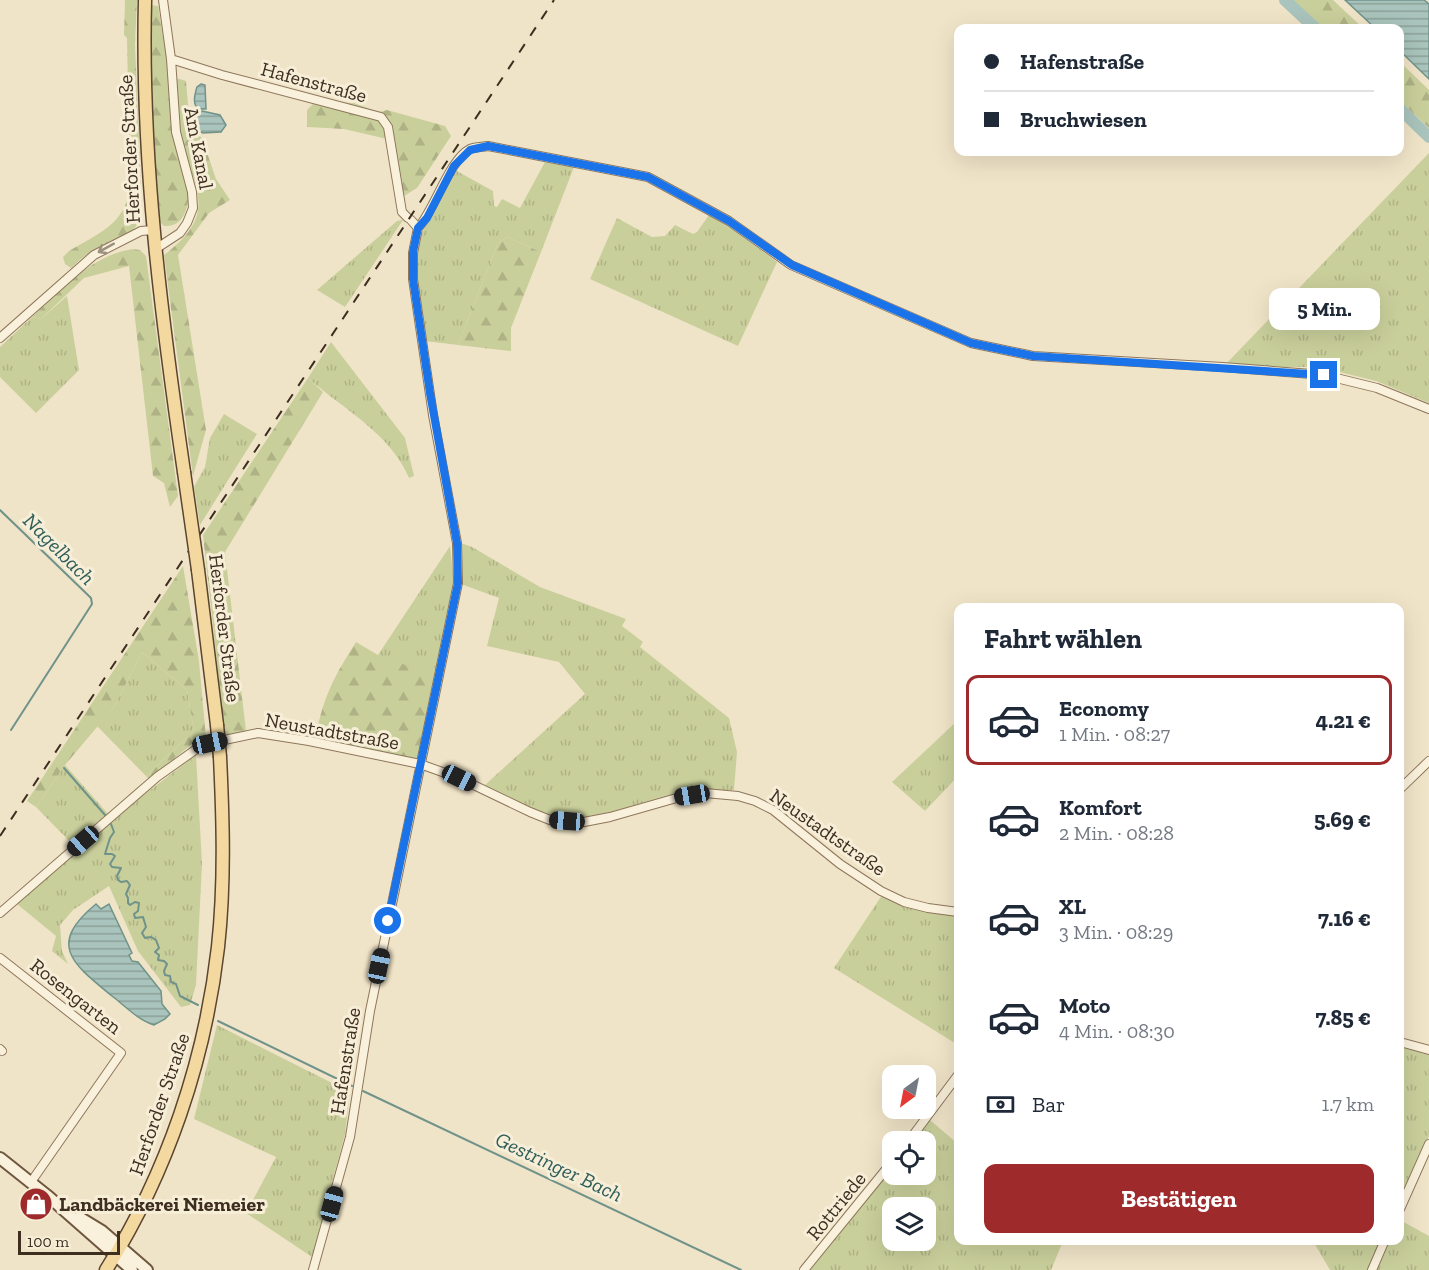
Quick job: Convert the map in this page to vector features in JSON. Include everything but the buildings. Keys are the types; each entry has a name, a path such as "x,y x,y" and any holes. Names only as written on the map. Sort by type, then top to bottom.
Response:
{"main road":[{"name":"Herforder Straße","path":"106,1270 149,1194 177,1123 206,1024 218,947 222,891 223,828 217,725 154,250 147,141 145,0"},
{"path":"0,1158 49,1197 102,1231 132,1270"},
{"path":"118,1251 147,1270"}],"street":[{"name":"Am Kanal","path":"154,250 180,233 187,224 193,208 192,192 176,132 171,59 163,0"},
{"name":"Hafenstraße","path":"171,59 222,75 381,117 388,128 402,212 418,228 413,252 413,279 433,415 457,543 458,583 369,1011 350,1137 313,1270"},
{"path":"418,228 427,218 441,188 464,154 478,147 488,146 648,177 729,221 792,265 971,343 1033,356 1324,375 1377,388 1429,409"},
{"path":"0,338 94,255 141,231 153,230"},
{"name":"Neustadtstraße","path":"0,913 157,777 195,750 210,743 258,733 420,764 459,778 550,820 584,822 610,818 680,797 705,793 738,796 773,810 840,864 881,891 904,902 954,911"},
{"path":"1404,785 1429,761"},
{"name":"Rosengarten","path":"0,958 121,1053 31,1182"},
{"path":"1404,1043 1429,1050"},
{"path":"916,1131 954,1080"},
{"path":"1404,1200 1429,1144"},
{"name":"Rottriede","path":"804,1270 882,1174"},
{"path":"1372,1270 1383,1245"}],"green space":[{"path":"125,0 137,0 135,44 142,213 135,228 129,234 87,254 71,268 65,264 63,257 116,220 127,201 130,188 127,38 124,35"},
{"path":"1291,0 1333,0 1359,24 1317,24"},
{"path":"149,5 158,6 189,191 188,203 181,220 164,226 158,220 149,79"},
{"path":"1404,66 1429,90 1429,128 1404,105"},
{"path":"176,78 186,81 190,128 202,138 216,179 230,200 209,213 178,255 206,430 193,476 164,255 182,239 193,225 198,212 196,184 179,126"},
{"path":"315,102 354,103 379,112 387,110 445,126 451,136 417,188 404,196 395,194 387,139 344,129 307,127 307,110"},
{"path":"1429,153 1429,403 1376,381 1319,367 1223,367"},
{"path":"545,162 574,167 541,252 507,237 498,243 458,345 425,341 415,277 416,252 419,239 455,170 493,191 494,206 497,207 502,199 520,208"},
{"path":"709,215 777,262 738,346 590,279 617,218 652,237 665,236 675,225 693,234"},
{"path":"403,220 345,307 317,290 397,221"},
{"path":"507,237 541,252 511,328 511,351 458,345 498,243"},
{"path":"140,250 146,256 178,496 170,507 164,483 153,476 129,266 84,278 41,319 32,317 91,266 118,252"},
{"path":"67,296 79,370 36,413 0,377 0,347 32,317 41,319"},
{"path":"331,342 405,438 414,476 409,478 401,462 378,435 308,378"},
{"path":"308,378 323,392 225,552 246,731 225,735 203,535"},
{"path":"224,414 257,434 200,525 194,487 205,467 210,438"},
{"path":"461,543 472,547 540,587 626,619 622,626 643,642 640,647 729,718 737,752 734,790 679,793 600,814 568,818 535,811 485,785 585,694 559,662 487,646 499,598 461,584"},
{"path":"450,546 454,582 434,685 378,655"},
{"path":"183,566 199,661 206,738 192,744 149,779 146,776 194,731 187,690 142,652 114,707 65,765 36,807 27,801"},
{"path":"356,642 378,655 426,673 434,685 419,762 326,741 316,736 322,710 331,687"},
{"path":"142,652 187,690 194,731 146,776 97,726 114,707"},
{"path":"954,724 954,780 925,811 892,782"},
{"path":"196,755 202,864 196,985 190,1005 181,1007 138,951 109,886 73,910 60,925 62,951 68,964 52,951 56,936 17,904 137,800"},
{"path":"65,765 109,815 73,845 36,807"},
{"path":"882,895 906,907 954,915 954,1043 834,968"},
{"path":"217,1025 350,1092 345,1134 312,1257 246,1213 276,1157 194,1119"},
{"path":"1404,1048 1429,1055 1429,1136 1404,1193"},
{"path":"930,1120 954,1141 954,1245 1061,1245 1051,1270 809,1270 882,1178 882,1185 936,1185 936,1131 921,1131"},
{"path":"1404,1222 1429,1236 1429,1270 1377,1270 1388,1245 1404,1245"},
{"path":"1315,1245 1380,1245 1369,1270 1330,1270"}],"water":[{"path":"1345,0 1424,0 1429,4 1429,79 1404,55 1404,24 1371,24"},
{"path":"201,84 205,85 206,109 198,109 195,104 197,87"},
{"path":"202,111 220,115 226,125 221,132 198,131 196,118"},
{"path":"96,904 101,909 109,904 132,953 129,955 132,961 138,962 161,991 162,1004 170,1014 154,1025 137,1016 98,985 77,964 71,953 69,943 72,931 81,918"}],"waterway":[{"path":"1285,0 1311,24"},
{"path":"1404,113 1429,137"},
{"name":"Nagelbach","path":"0,510 91,598 92,604 11,730"},
{"name":"Gestringer Bach","path":"64,768 105,815"},
{"name":"Gestringer Bach","path":"111,824 114,832 105,854 115,856 110,864 112,867 121,868 117,876 118,880 127,881 130,885 126,894 128,903 130,905 135,902 139,903 138,911 134,914 135,918 143,917 146,927 142,933 145,938 151,937 156,940 159,948 155,952 159,955 158,960 167,964 165,975 170,976 171,982 176,984 180,996 198,1005"},
{"name":"Gestringer Bach","path":"218,1021 352,1086"},
{"name":"Gestringer Bach","path":"363,1091 741,1270"}],"railway":[{"path":"0,836 554,0"}],"place":[{"name":"Landbäckerei Niemeier","path":"36,1204"}],"route":[{"path":"388,921 458,583 457,543 433,415 413,279 413,252 418,228 427,218 454,166 470,150 488,146 648,177 729,221 792,265 971,343 1033,356 1324,375"}]}
